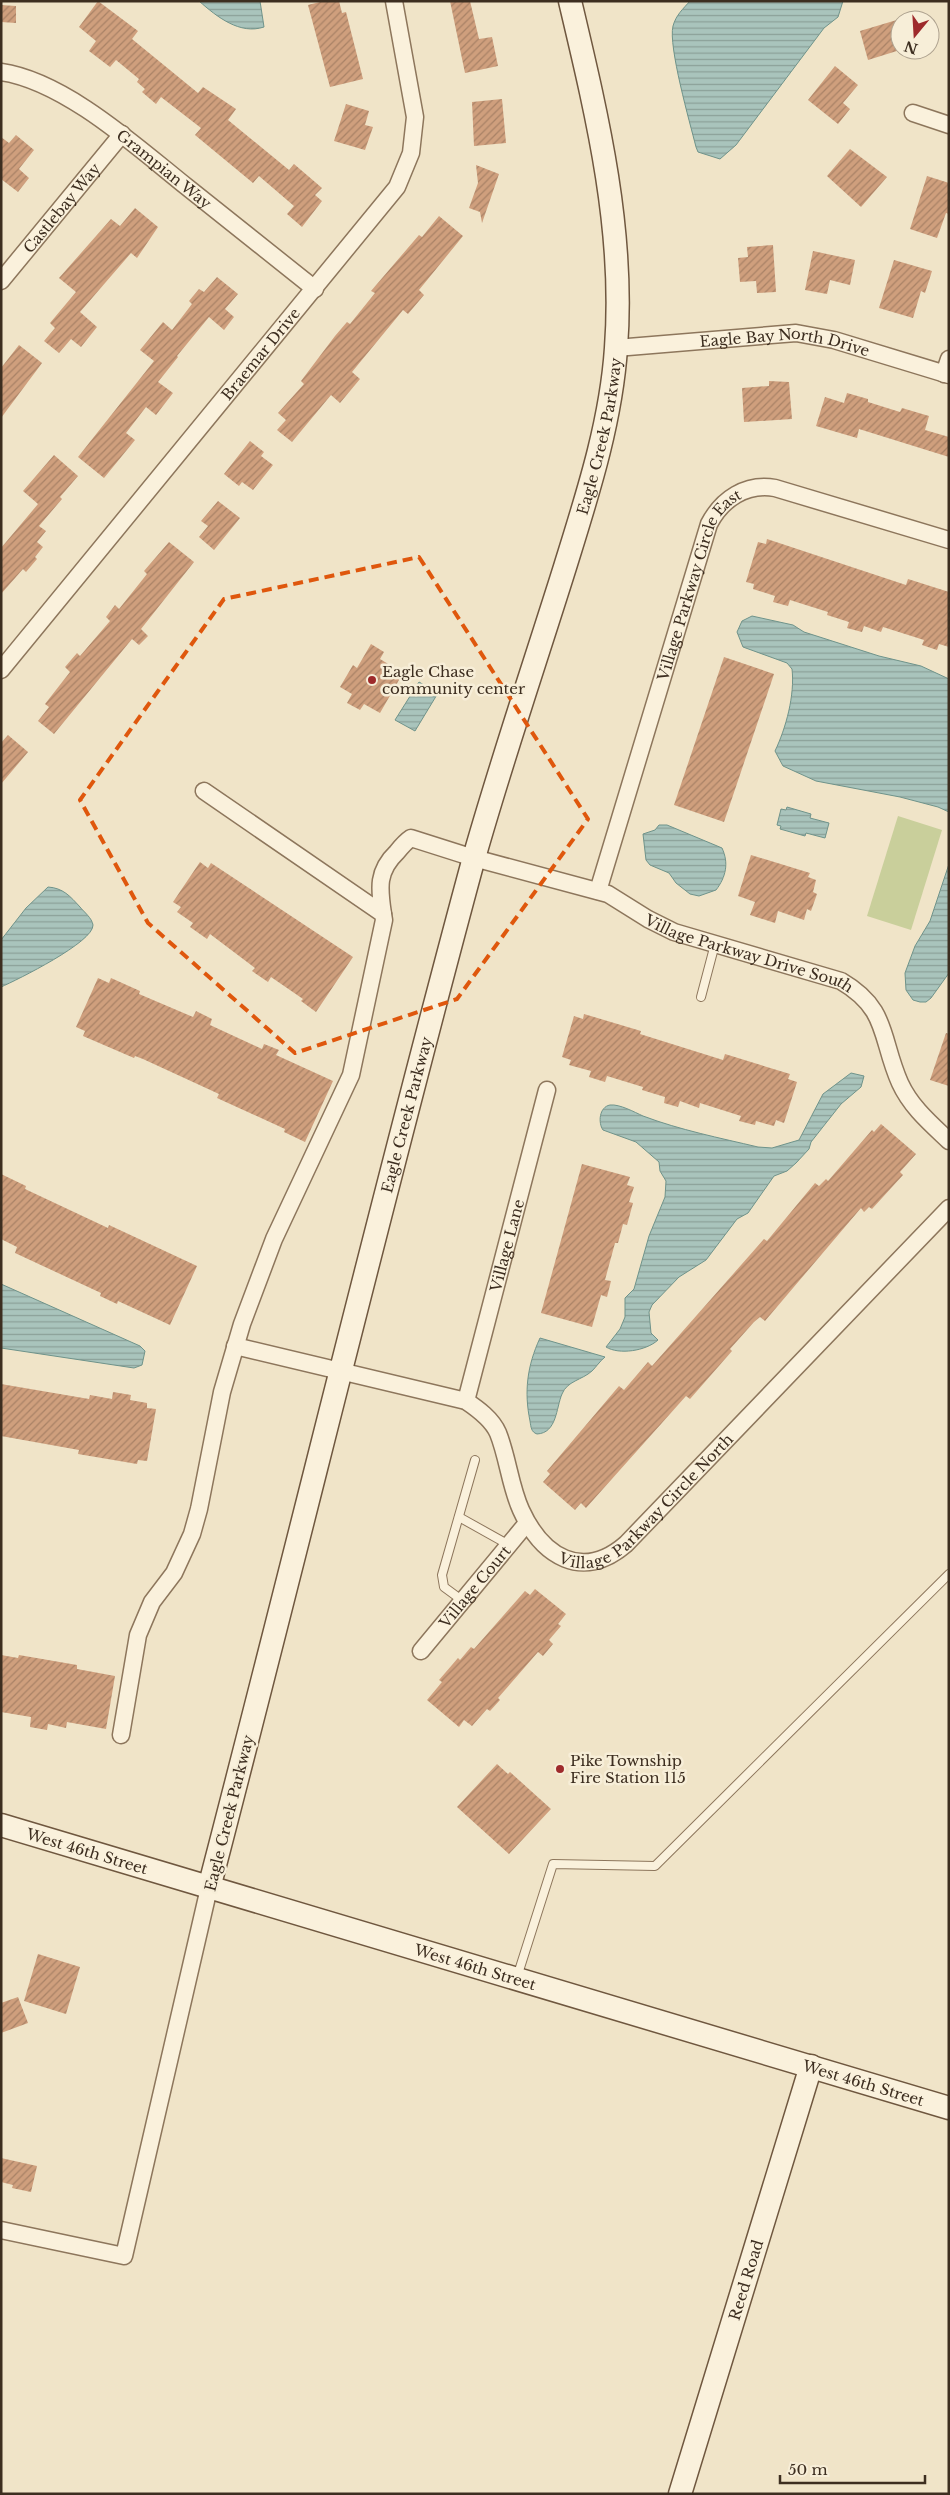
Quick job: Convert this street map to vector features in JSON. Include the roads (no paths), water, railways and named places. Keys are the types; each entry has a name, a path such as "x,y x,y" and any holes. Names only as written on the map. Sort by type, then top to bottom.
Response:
{"main road":[{"name":"Eagle Creek Parkway","path":"210,1888 342,1373 407,1110 474,858 594,471 607,410 616,348 617,277 610,189 600,134 570,1"},
{"name":"West 46th Street","path":"1,1825 949,2108"},
{"name":"Reed Road","path":"680,2494 811,2066"}],"street":[{"name":"Braemar Drive","path":"1,670 315,290 392,194 406,171 415,136 415,108 394,1"},
{"name":"Grampian Way","path":"1,72 42,85 122,134 315,290"},
{"path":"913,113 949,125"},
{"name":"Castlebay Way","path":"1,281 122,134"},
{"name":"Eagle Bay North Drive","path":"616,348 796,333 834,340 947,369"},
{"name":"Village Parkway Circle East","path":"598,890 709,524 725,502 748,489 766,486 949,540"},
{"path":"204,791 383,914"},
{"path":"121,1735 140,1629 152,1602 183,1556 197,1519 215,1424 235,1346 266,1257 351,1075 383,926 379,885 383,869 388,860 411,838 474,858"},
{"name":"Village Parkway Drive South","path":"474,858 598,890 620,899 648,919 674,932 841,980 858,991 871,1004 877,1016 899,1081 909,1100 914,1108 949,1141"},
{"name":"Village Lane","path":"466,1402 547,1090"},
{"name":"Village Parkway Circle North","path":"342,1373 466,1402 485,1416 498,1434 520,1509 527,1523 555,1554 576,1563 595,1561 618,1550 949,1208"},
{"path":"235,1346 342,1373"},
{"name":"Village Court","path":"421,1651 527,1523"},
{"name":"Eagle Creek Parkway","path":"1,2230 124,2256 210,1888"}],"lane":[{"path":"701,997 715,944"},
{"path":"463,1601 444,1587 442,1575 475,1460"},
{"path":"459,1517 509,1545"},
{"path":"517,1979 553,1864 654,1866 949,1574"}],"water":[{"path":"199,1 260,1 264,27 246,29 238,27 213,13"},
{"path":"690,1 843,1 838,17 824,28 736,145 720,159 698,152 676,67 672,36 673,26 678,15"},
{"path":"752,616 793,625 804,632 879,656 921,666 949,679 949,812 938,807 900,797 816,781 783,766 775,751 789,711 793,679 792,669 787,663 743,647 737,632 742,621"},
{"path":"419,682 438,693 415,731 395,720"},
{"path":"787,807 811,814 810,818 829,823 825,838 806,833 805,836 780,829 781,826 777,825 781,809 786,810"},
{"path":"659,825 667,825 722,848 726,864 724,875 716,890 699,896 690,894 676,883 669,873 650,865 646,860 643,834 655,830"},
{"path":"949,864 949,973 931,998 926,1002 920,1002 913,1000 906,990 905,973 915,946 930,921"},
{"path":"48,887 62,891 88,915 93,925 90,932 81,941 53,960 1,987 1,940 26,908"},
{"path":"851,1073 864,1076 861,1087 841,1104 811,1142 809,1149 787,1171 774,1176 748,1213 737,1219 706,1260 679,1277 652,1305 649,1312 651,1333 658,1340 647,1347 632,1351 618,1351 606,1347 620,1329 625,1317 625,1298 634,1289 649,1236 665,1197 666,1181 660,1171 659,1162 636,1142 603,1130 600,1116 606,1106 618,1106 686,1130 758,1147 772,1148 799,1140 823,1094"},
{"path":"1,1284 140,1346 145,1351 142,1365 134,1368 1,1348"},
{"path":"540,1338 605,1357 592,1371 567,1386 562,1394 552,1425 544,1433 537,1434 531,1427 527,1389 532,1359"}],"place":[{"name":"Eagle Chase community center","path":"372,680"},
{"name":"Pike Township Fire Station 115","path":"560,1769"}]}
